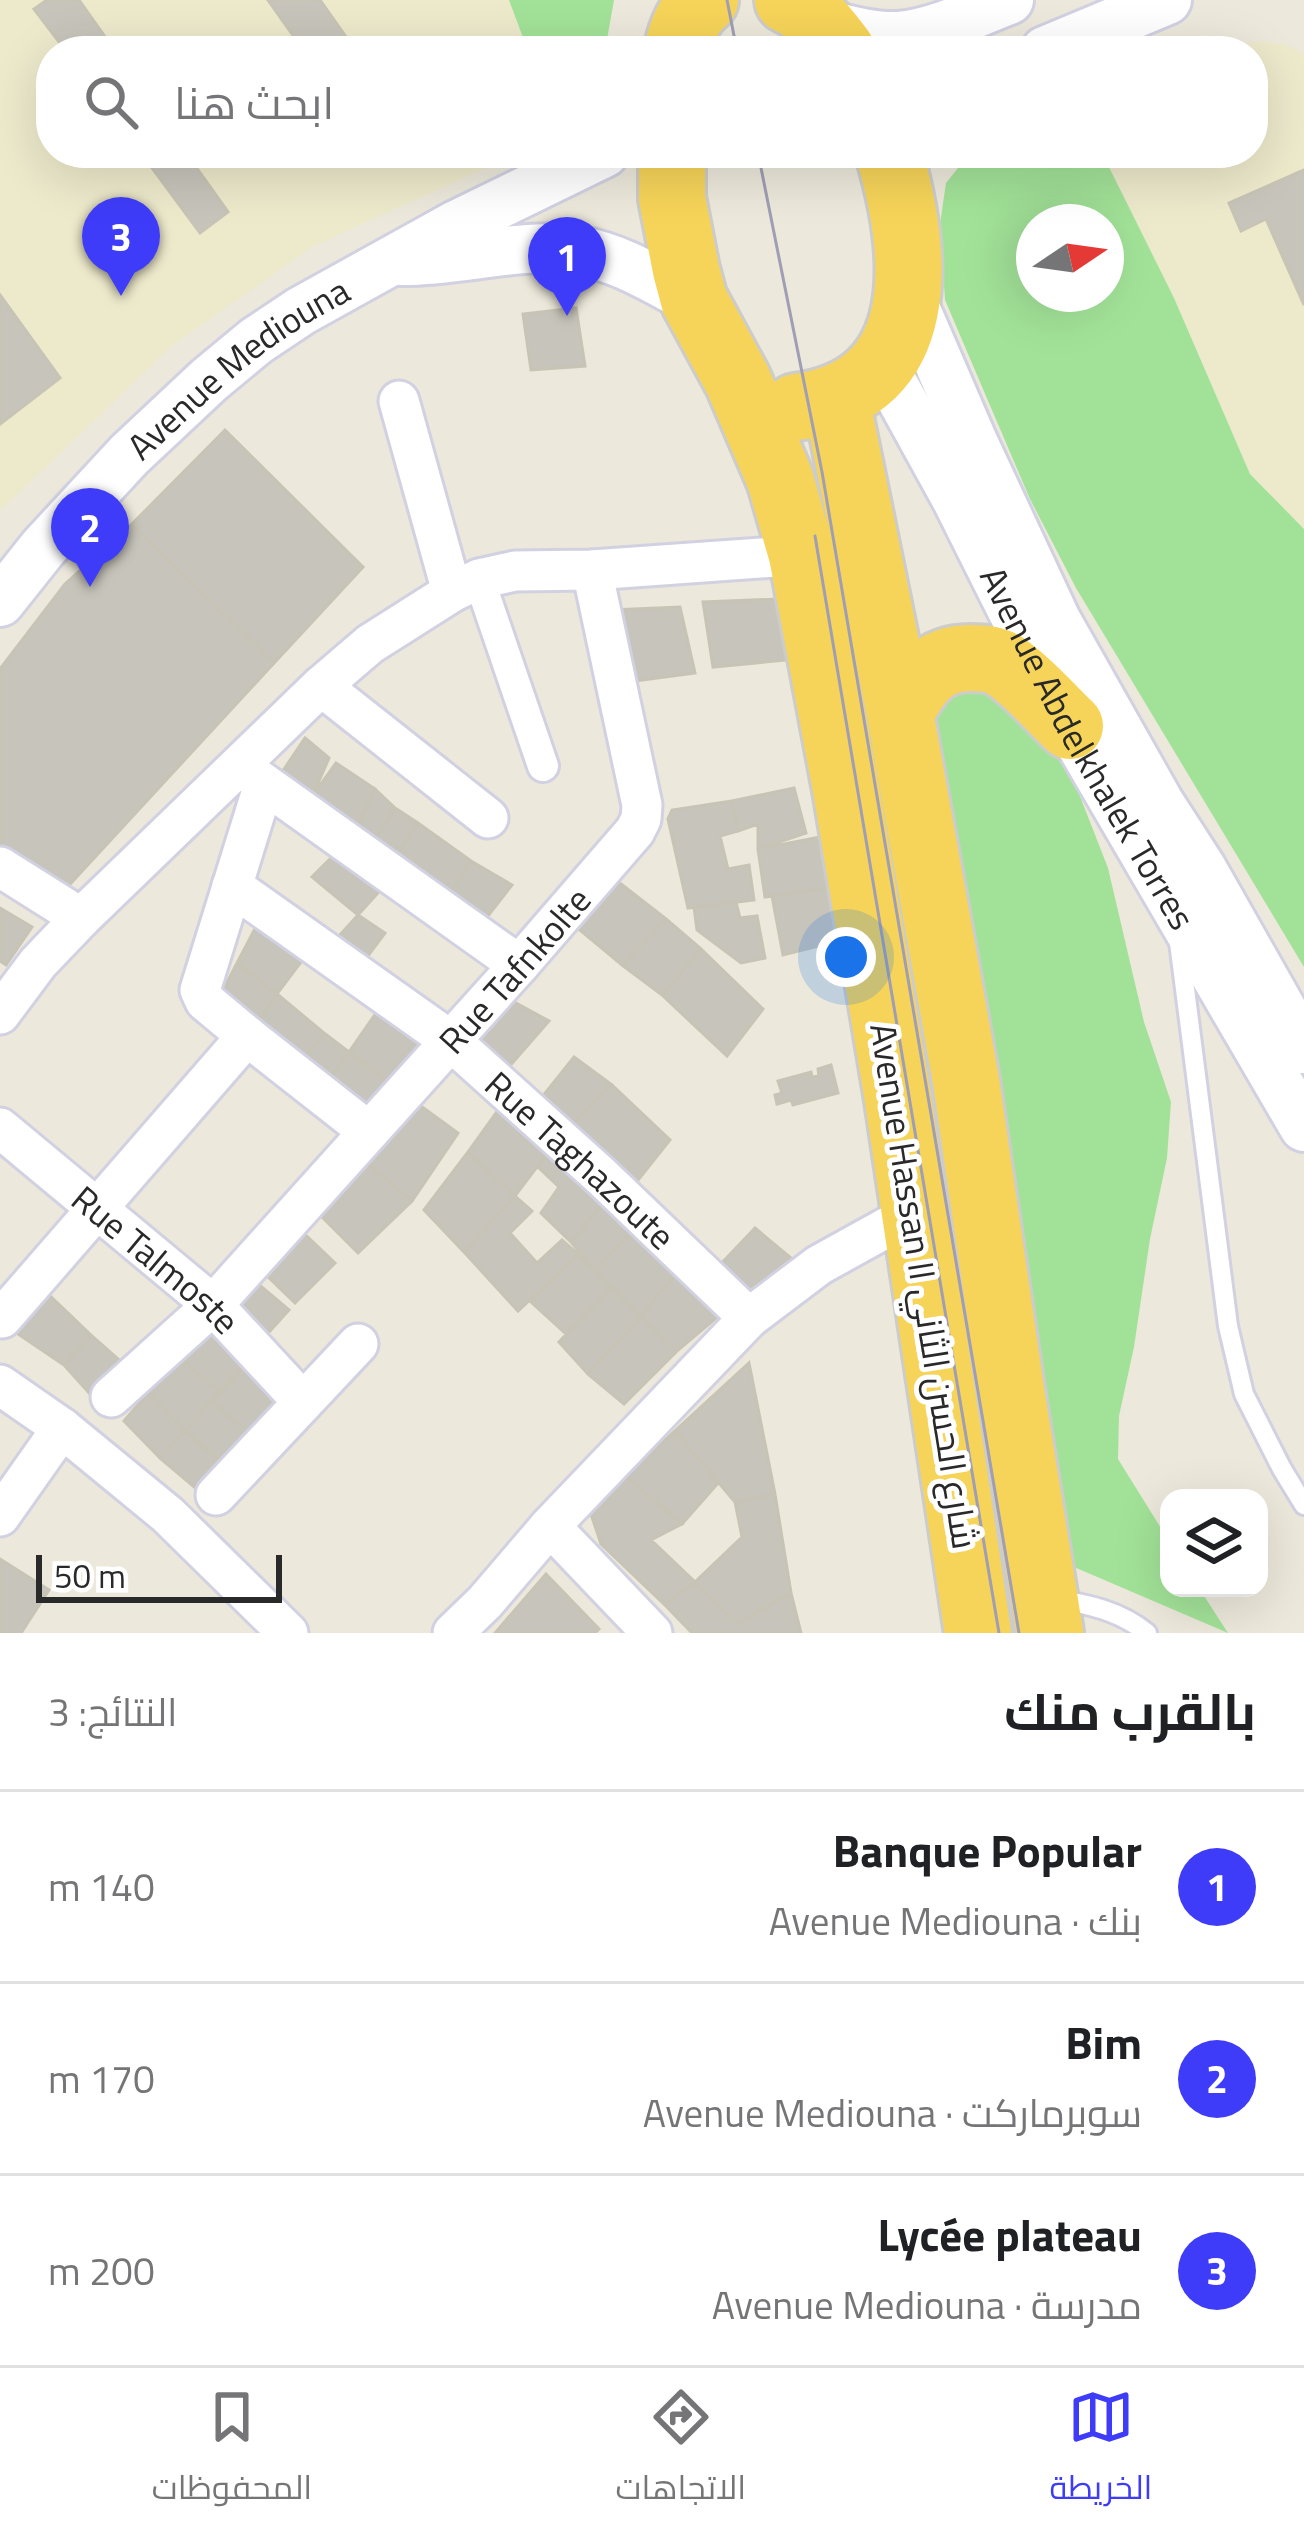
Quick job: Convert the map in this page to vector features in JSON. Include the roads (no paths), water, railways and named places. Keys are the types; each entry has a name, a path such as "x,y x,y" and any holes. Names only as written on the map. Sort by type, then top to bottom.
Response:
{"highway":[{"name":"Avenue Hassan II شارع الحسن الثاني","path":"672,168 672,198 694,300 738,381 780,479 802,555 873,952 978,1633"},
{"path":"738,381 793,407 859,381 901,329 910,296 910,267 900,168"},
{"name":"Avenue Hassan II شارع الحسن الثاني","path":"859,381 900,713 966,1081 1047,1615"},
{"path":"900,713 916,683 935,666 957,658 980,658 1005,665 1070,726"}],"street":[{"path":"817,24 899,36 1009,0"},
{"path":"1081,36 1166,0"},
{"name":"Avenue Mediouna","path":"0,602 130,455 256,340 456,225 573,168"},
{"name":"Avenue Mediouna","path":"396,260 567,249 610,260 694,300"},
{"name":"Avenue Abdelkhalek Torres","path":"910,296 1056,620 1160,804 1188,887 1304,1127"},
{"name":"Avenue Abdelkhalek Torres","path":"859,381 957,500 1070,726 1304,1049"},
{"path":"399,401 465,585 543,766"},
{"path":"0,1014 38,963 81,918 252,775 321,686 370,644 465,585 515,571 802,555"},
{"name":"Rue Tafnkolte","path":"111,1397 213,1305 626,844 641,818 642,805 592,569"},
{"path":"321,686 488,818"},
{"path":"252,775 519,965"},
{"path":"252,775 232,886 200,985 205,1001 368,1131"},
{"path":"0,867 81,918"},
{"name":"Rue Taghazoute","path":"232,886 451,1041 749,1318"},
{"path":"2,1318 247,1036"},
{"name":"Rue Talmoste","path":"0,1128 213,1305 303,1402"},
{"path":"453,1633 749,1318 819,1265 913,1214"},
{"path":"216,1496 358,1345"},
{"path":"0,1385 62,1428 168,1515 288,1633"},
{"path":"0,1516 62,1428"},
{"path":"550,1526 652,1633"}],"lane":[{"path":"1188,887 1228,1326 1244,1394 1304,1505"},
{"path":"1047,1615 1086,1604 1130,1619 1147,1633"}],"tram line":[{"path":"727,0 734,36"},
{"path":"761,168 822,472 1019,1633"},
{"path":"815,536 999,1633"}],"place":[{"name":"Lycée plateau","path":"121,296"},
{"name":"Banque Popular","path":"567,316"},
{"name":"Bim","path":"90,587"}]}
